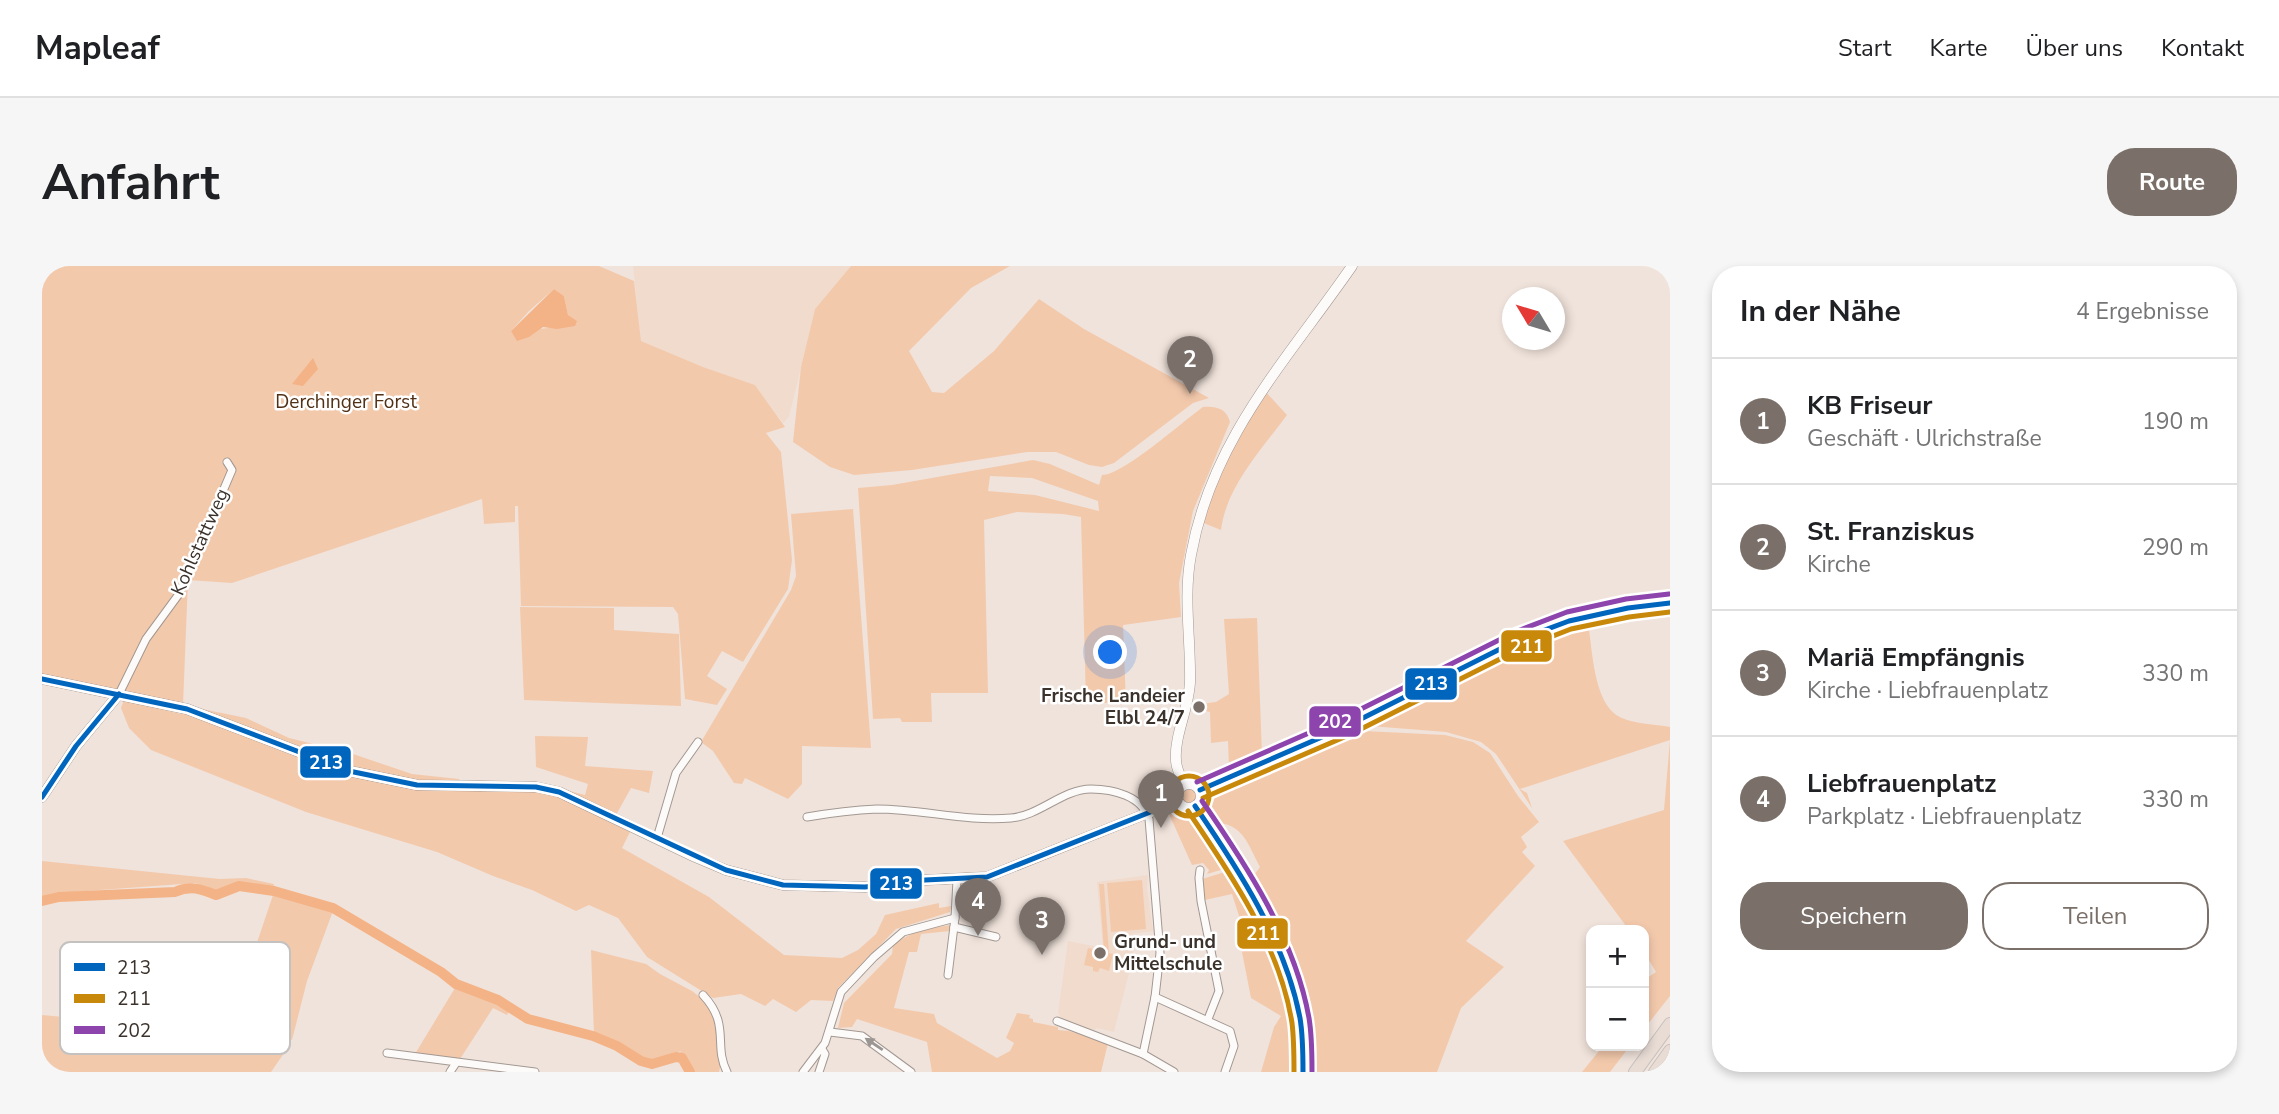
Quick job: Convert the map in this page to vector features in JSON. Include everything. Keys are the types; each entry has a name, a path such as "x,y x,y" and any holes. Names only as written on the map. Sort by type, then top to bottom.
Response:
{"highway":[{"path":"1634,1072 1670,1024"},
{"path":"1655,1072 1670,1051"}],"street":[{"path":"1184,785 1176,759 1190,688 1188,580 1203,505 1220,461 1244,417 1352,266"},
{"name":"Kohlstattweg","path":"119,694 146,639 179,594 232,470 227,462"},
{"path":"1200,790 1406,698 1488,653 1518,640 1569,621 1628,608 1670,603"},
{"path":"42,679 187,709 349,771 416,785 536,787 558,792 726,870 783,886 865,887 998,874 1063,845 1178,801"},
{"path":"42,797 76,746 119,694"},
{"path":"657,838 676,772 698,742"},
{"path":"1184,785 1193,785 1200,790 1200,800 1195,806 1185,807 1178,801 1178,792 1184,785"},
{"path":"807,817 878,809 980,819 1016,818 1091,789 1131,797 1139,802 1148,814 1160,953 1155,997 1143,1054"},
{"path":"1195,806 1273,936 1300,1016 1303,1072"},
{"path":"1200,870 1201,901 1219,991 1208,1019"},
{"path":"948,975 957,880"},
{"path":"803,1072 822,1049 830,1032 841,992 892,940 917,927 955,923 996,937"},
{"path":"703,995 711,1003 721,1025 723,1065 727,1072"},
{"path":"1155,997 1230,1031 1234,1046 1225,1072"},
{"path":"1057,1021 1143,1054 1174,1072"},
{"path":"830,1032 862,1036 911,1072"},
{"path":"819,1072 825,1054 822,1049"},
{"path":"387,1053 535,1072"},
{"path":"450,1072 456,1063"}],"shaded area":[{"path":"633,266 851,266 815,309 789,417 783,423 755,385 641,341"},
{"path":"554,289 564,296 568,315 577,321 575,326 557,329 543,327 529,337 517,341 511,331"},
{"path":"313,358 318,369 303,386 292,384"},
{"name":"Grund- und Mittelschule","path":"1148,875 1147,888 1153,931 1132,934 1133,957 1114,1032 1097,1028 1094,1030 1063,1021 1058,1013 1068,941 1103,948 1097,882"}],"green space":[{"name":"Derchinger Forst","path":"42,266 599,266 634,281 641,341 755,385 785,427 766,433 781,452 792,560 788,589 743,662 722,651 707,676 727,689 717,705 685,699 678,614 673,607 521,606 518,506 515,506 515,522 484,524 482,499 232,583 188,580 183,705 128,693 124,689 146,644 119,687 114,690 42,675","holes":["554,289 564,296 568,315 576,322 552,328 511,331"]},
{"path":"851,266 1010,266 971,288 909,351 932,392 944,393 994,351 1039,299 1084,329 1209,398 1193,403 1114,463 1102,467 1089,465 1056,452 1027,452 912,470 854,475 830,467 793,442 801,367 815,309"},
{"path":"1265,391 1287,415 1237,484 1224,514 1221,530 1201,522 1223,465"},
{"path":"1203,407 1223,411 1230,422 1193,511 1179,583 1181,617 1123,625 1126,704 1086,702 1081,517 1017,512 984,520 988,693 931,693 932,722 902,722 900,718 873,719 858,488 892,485 1033,460 1050,464 1099,485 1102,475 1112,473 1138,457","holes":["990,476 1032,478 1098,501 1099,511 1035,495 988,491"]},
{"path":"853,509 871,748 802,746 802,784 788,799 745,778 742,784 734,783 713,751 701,742 791,590 796,576 791,514"},
{"path":"520,607 614,608 614,630 679,634 681,706 524,700"},
{"path":"1257,618 1262,755 1229,768 1228,741 1211,743 1210,712 1202,710 1201,704 1216,702 1229,694 1224,619"},
{"path":"1588,624 1596,676 1605,702 1612,712 1627,720 1670,727 1670,740 1520,789 1527,793 1532,808 1496,754 1481,742 1446,732 1370,726 1507,652"},
{"path":"124,700 181,714 183,705 246,718 289,738 350,753 412,774 459,779 464,790 534,792 550,786 585,795 588,784 536,767 535,736 588,737 585,766 653,771 649,793 631,788 616,815 618,825 630,832 622,848 709,897 784,955 842,958 858,950 876,934 885,915 939,903 939,908 951,906 950,912 896,929 838,988 833,1001 811,1000 796,1012 773,999 765,1006 741,994 713,998 647,957 618,918 589,905 576,911 532,890 437,852 306,812 151,750 129,728 121,708"},
{"path":"1364,731 1445,735 1473,742 1490,753 1539,822 1521,837 1527,847 1522,852 1535,866 1466,941 1504,967 1461,1008 1437,1072 1311,1072 1311,1037 1292,961 1249,882 1260,867 1243,836 1232,826 1213,822 1207,812 1215,798 1345,735 1352,736"},
{"path":"1670,740 1670,996 1649,1023 1649,977 1656,972 1649,960 1649,925 1625,925 1563,841 1664,810"},
{"path":"1175,774 1177,783 1167,799 1163,789 1169,776"},
{"path":"1189,787 1195,790 1198,796 1195,802 1189,805 1183,802 1180,796 1183,790"},
{"path":"1169,814 1187,818 1224,869 1207,874 1209,870 1203,863 1192,865"},
{"path":"1218,825 1224,826 1247,868 1249,873 1246,878 1216,829"},
{"path":"42,861 220,879 246,878 274,884 273,888 240,883 217,892 196,883 59,893 42,897"},
{"path":"1225,872 1271,955 1283,990 1286,1009 1289,1006 1298,1053 1296,1072 1261,1072 1274,1027 1281,1016 1251,998 1242,952 1244,950 1235,921 1240,919 1232,894 1205,900 1202,879"},
{"path":"1142,880 1146,929 1111,932 1107,883"},
{"path":"1099,884 1104,884 1109,953 1113,954 1109,971 1100,968 1098,972 1093,971 1093,967 1084,965 1088,948 1104,951"},
{"path":"273,895 333,911 307,981 292,1040 290,942 257,942"},
{"path":"951,925 950,931 921,934 917,952 909,952 894,1008 934,1014 937,1023 997,1058 1010,1051 1014,1043 1006,1038 1017,1013 1030,1015 1029,1018 1033,1019 1033,1022 1108,1043 1101,1072 932,1072 927,1042 857,1019 852,1027 838,1028 844,1003 892,954 893,945 920,931"},
{"path":"591,950 646,964 709,1004 717,1027 721,1064 719,1072 686,1072 682,1064 676,1061 681,1051 651,1062 639,1059 620,1046 594,1035"},
{"path":"455,988 478,995 509,1011 507,1015 493,1008 460,1059 415,1054"},
{"path":"42,1015 60,1017 60,1054 283,1054 271,1072 42,1072"},
{"path":"1599,1051 1626,1051 1610,1072 1582,1072"}],"waterway":[{"path":"42,901 59,897 175,892 191,888 216,895 239,886 274,891 333,908 441,972 456,984 498,1000 528,1019 593,1036 652,1064 676,1057 682,1058 690,1072"}],"transit line":[{"name":"202","path":"1197,782 1341,719 1515,632 1567,612 1626,599 1669,594"},
{"name":"213","path":"1200,790 1345,727 1518,640 1569,621 1628,608 1670,603"},
{"name":"211","path":"1203,798 1349,735 1522,648 1571,629 1670,612"},
{"name":"213","path":"42,679 187,709 349,771 417,785 536,787 559,792 726,870 783,885 865,887 987,877 1178,801"},
{"name":"213","path":"42,797 76,746 119,694"},
{"name":"211","path":"1189,776 1197,777 1203,782 1208,788 1209,796 1208,804 1203,810 1197,815 1189,816 1181,815 1175,810 1170,804 1169,796 1170,788 1175,782 1181,777 1189,776"},
{"name":"202","path":"1202,801 1252,877 1293,960 1309,1018 1312,1072"},
{"name":"213","path":"1195,806 1244,881 1283,961 1300,1018 1303,1072"},
{"name":"211","path":"1188,811 1237,885 1277,966 1292,1023 1294,1072"}],"place":[{"name":"St. Franziskus","path":"1190,394"},
{"name":"Frische Landeier Elbl 24/7","path":"1199,707"},
{"name":"KB Friseur","path":"1161,828"},
{"name":"Liebfrauenplatz","path":"978,936"},
{"name":"Grund- und Mittelschule","path":"1100,953"},
{"name":"Mariä Empfängnis","path":"1042,955"}]}
